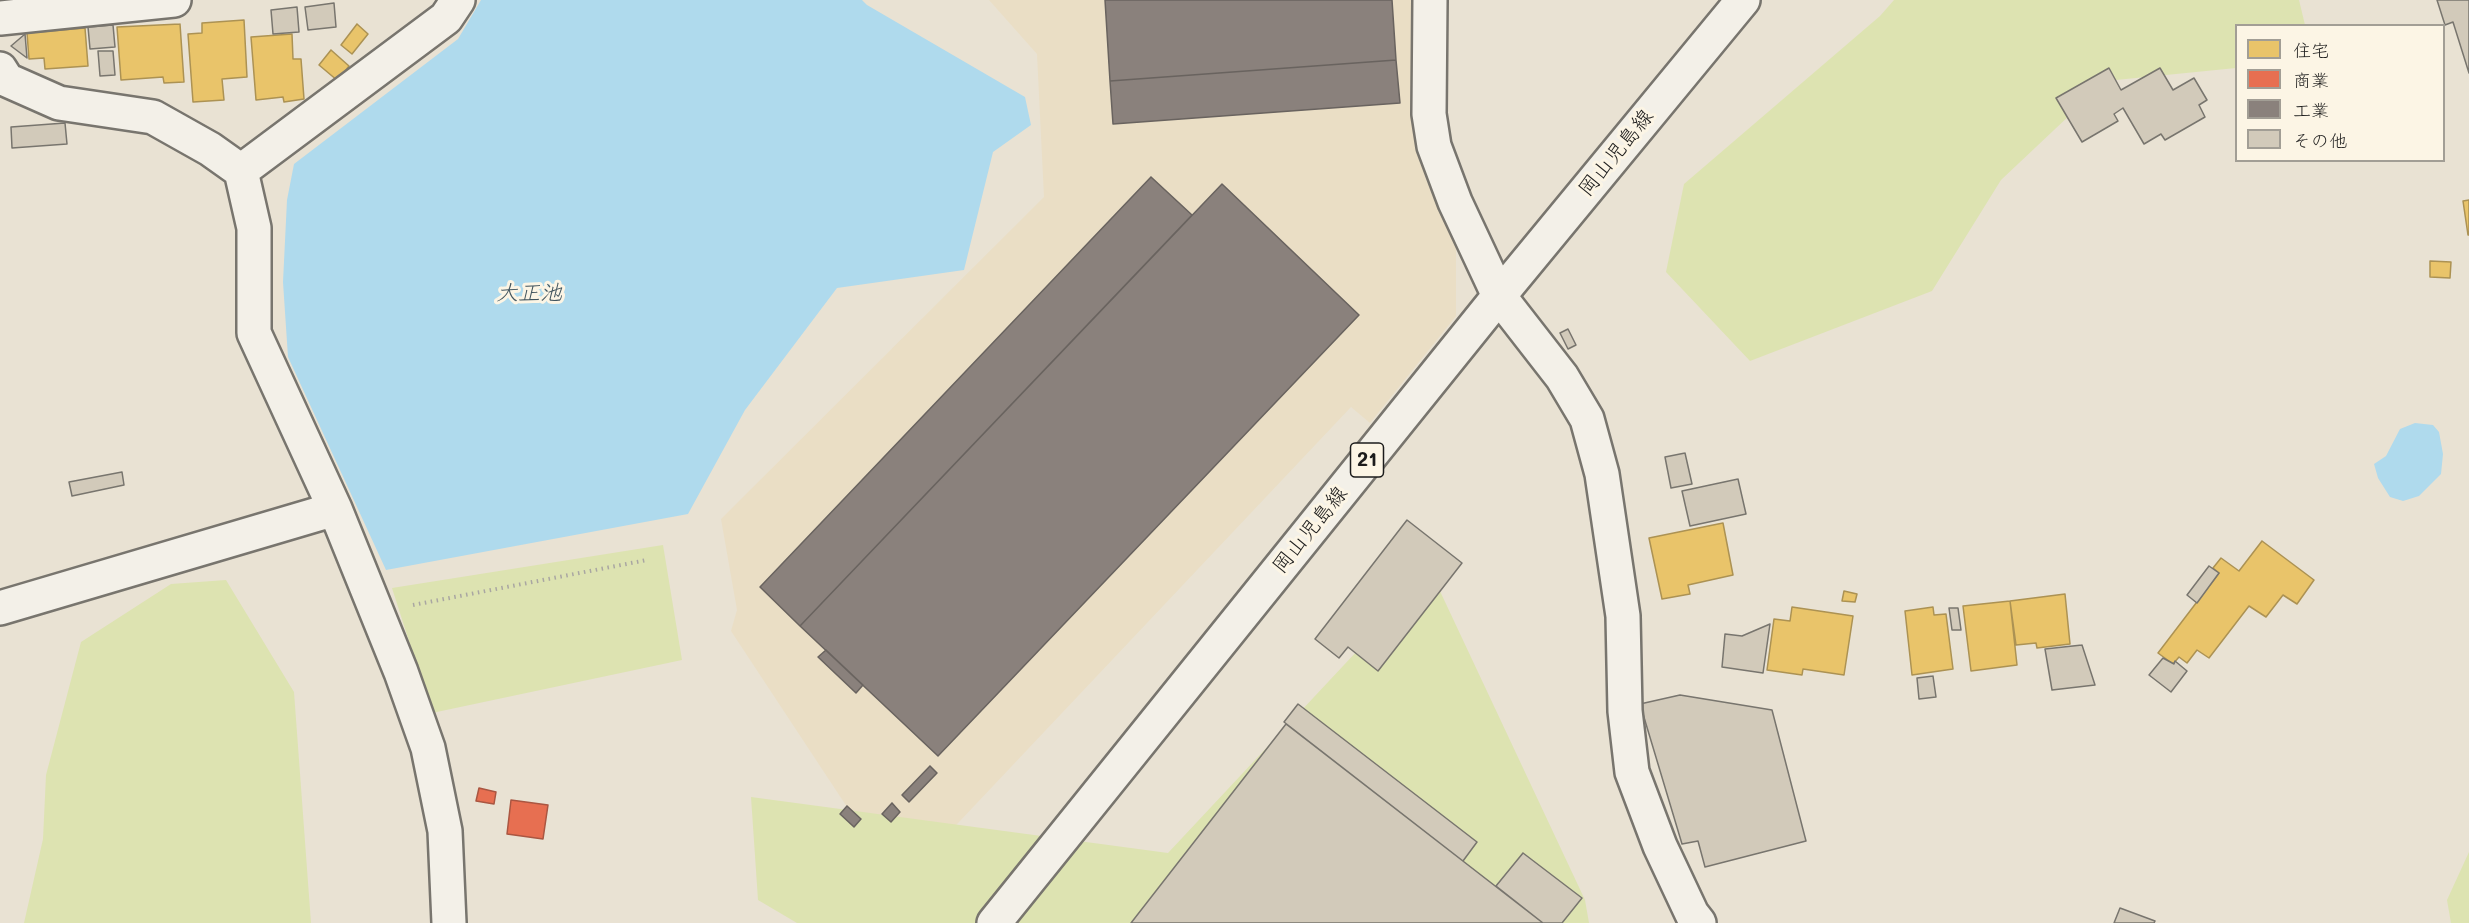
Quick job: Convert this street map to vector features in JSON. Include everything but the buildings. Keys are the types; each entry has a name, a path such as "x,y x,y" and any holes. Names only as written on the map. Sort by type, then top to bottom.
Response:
{"street":[{"path":"0,18 174,0"},
{"path":"241,171 446,18 458,0"},
{"path":"1430,0 1429,114 1434,146 1455,202 1500,296 1562,377 1587,419 1602,474 1623,616 1625,711 1632,772 1660,846 1692,914 1700,923"},
{"name":"岡山児島線","path":"994,923 1500,296 1743,0"},
{"path":"0,69 7,80 59,103 153,117 210,149 241,171 254,228 254,333 335,509 401,672 428,748 445,831 449,923"},
{"path":"0,608 335,509"}],"path":[{"path":"377,612 647,560"}],"shaded area":[{"path":"989,0 1419,0 1419,129 1425,177 1456,240 1456,316 1370,423 1351,407 908,876 849,810 731,631 737,610 721,519 1044,197 1037,54"}],"green space":[{"path":"1894,0 2299,0 2305,24 2235,24 2235,68 2106,81 2001,180 1932,291 1750,361 1666,272 1684,184 1880,16"},
{"path":"663,545 682,660 432,713 392,588"},
{"path":"1431,572 1585,900 1589,923 797,923 758,900 751,797 1168,853"},
{"path":"226,580 294,692 311,923 24,923 43,839 46,775 81,642 171,584"},
{"path":"2469,852 2469,923 2451,923 2447,900"}],"water":[{"name":"大正池","path":"481,0 862,0 1025,97 1031,125 993,152 964,270 837,288 745,410 688,514 386,570 288,357 283,282 287,200 294,164 458,39"},
{"path":"2415,423 2433,425 2439,432 2443,454 2441,474 2419,496 2403,501 2390,497 2378,478 2374,464 2386,456 2400,429"}]}
